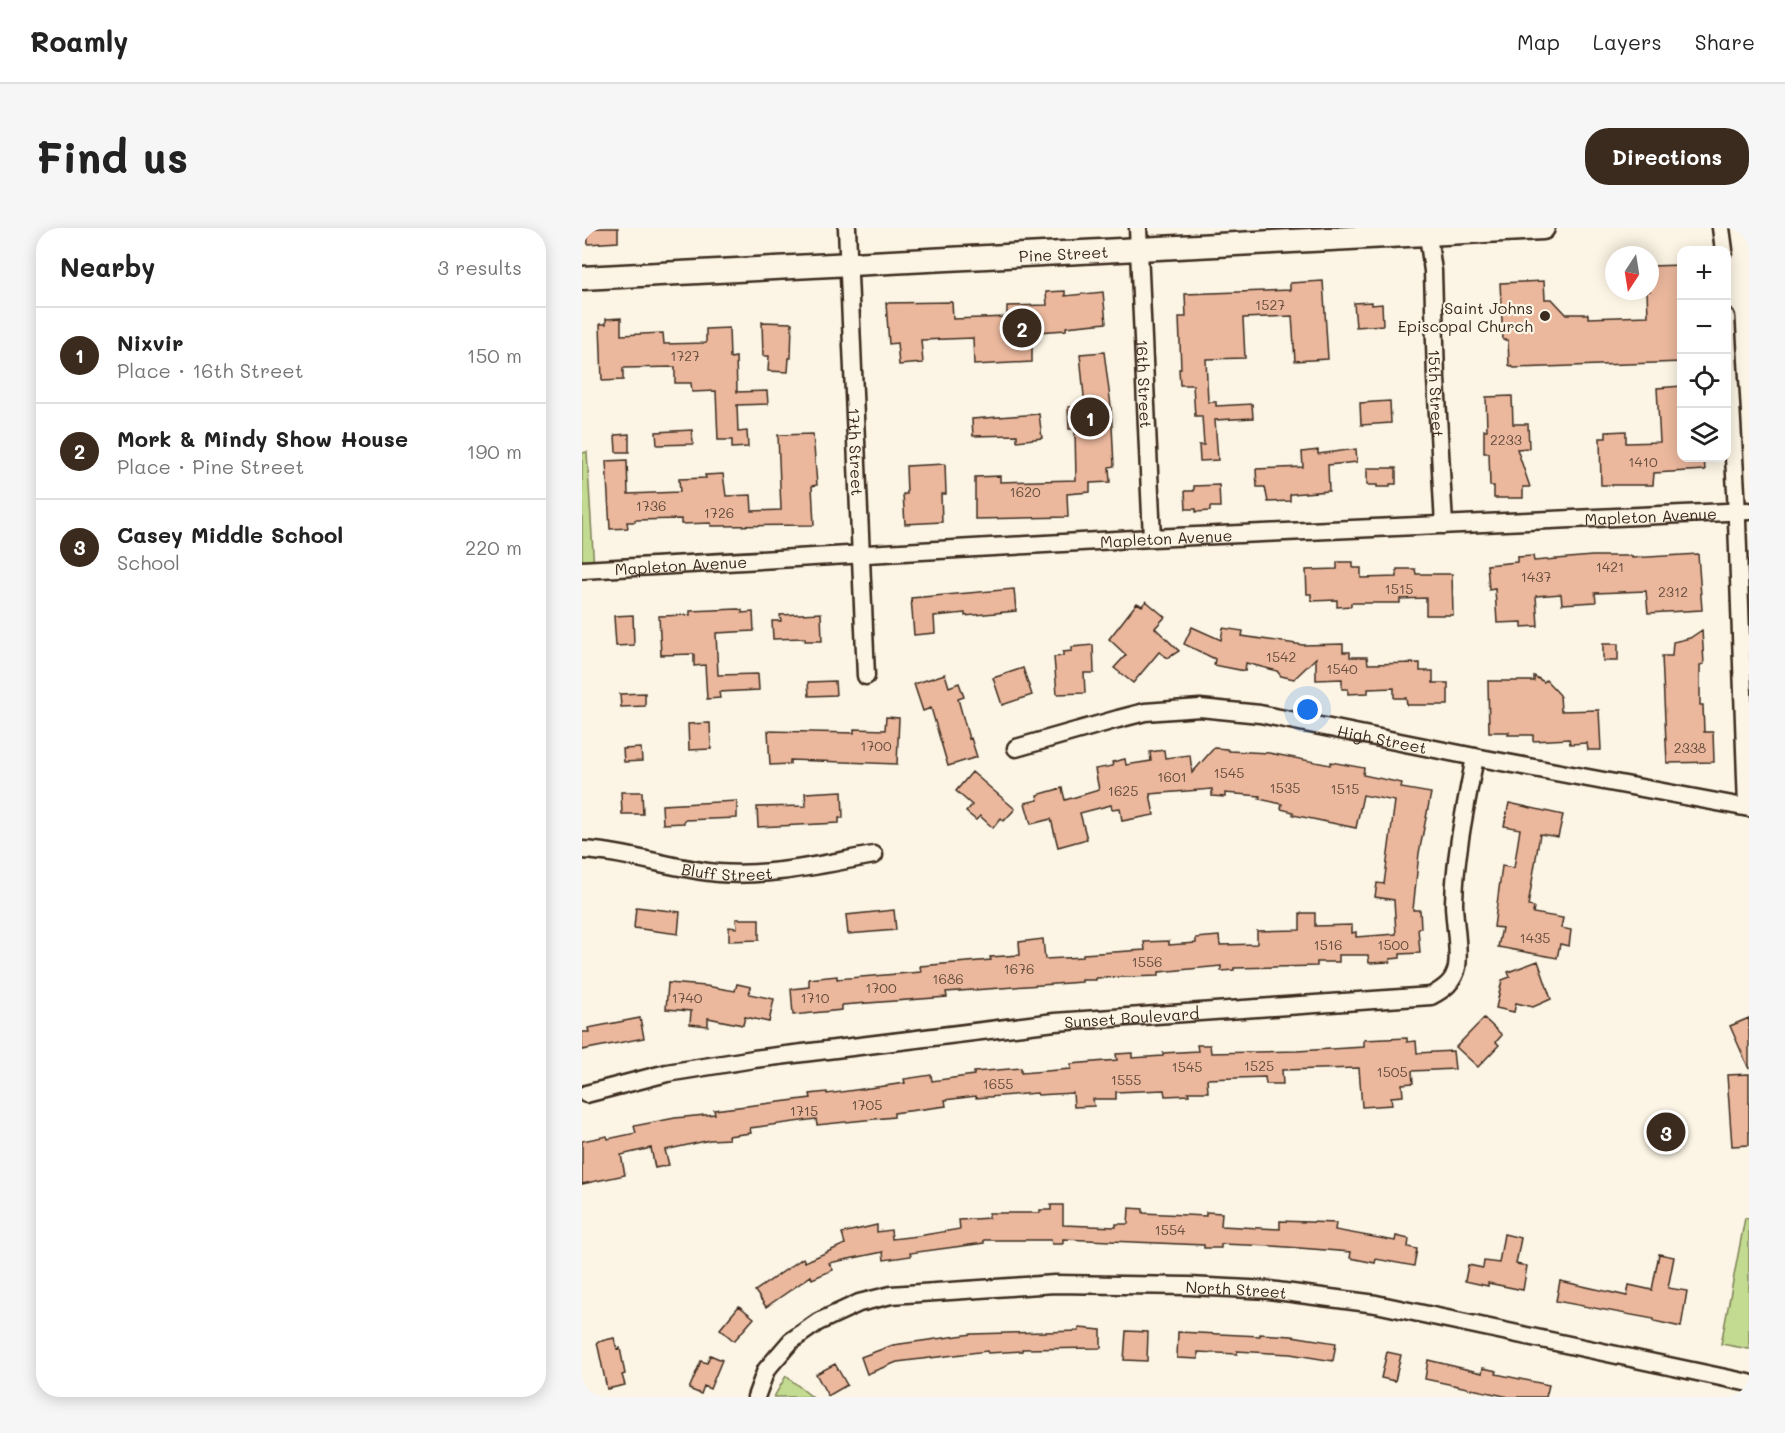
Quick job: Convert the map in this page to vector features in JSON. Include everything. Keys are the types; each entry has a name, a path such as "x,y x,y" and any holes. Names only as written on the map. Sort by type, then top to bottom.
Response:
{"street":[{"name":"17th Street","path":"847,228 866,675"},
{"name":"Pine Street","path":"582,278 848,263 1139,239 1543,228"},
{"path":"1721,228 1723,246"},
{"name":"15th Street","path":"1428,231 1433,271 1444,525"},
{"name":"16th Street","path":"1139,239 1152,538"},
{"path":"1729,354 1743,511 1748,808"},
{"name":"Mapleton Avenue","path":"582,570 1152,538 1743,511"},
{"name":"High Street","path":"1016,748 1118,718 1146,712 1200,708 1260,714 1748,808"},
{"name":"Sunset Boulevard","path":"583,1094 667,1073 754,1059 1055,1022 1431,996 1453,979 1457,966 1454,902 1459,842 1475,757"},
{"name":"Bluff Street","path":"582,844 718,873 774,873 874,855"},
{"name":"North Street","path":"756,1397 766,1370 792,1341 818,1322 859,1303 891,1295 1055,1284 1269,1290 1376,1304 1749,1383"}],"green space":[{"path":"587,452 594,569 582,570 582,453"},
{"path":"1745,1218 1749,1219 1749,1349 1721,1344"},
{"path":"786,1376 812,1397 774,1397"}],"building":[{"path":"587,228 618,228 618,242 588,244"},
{"name":"Saint Johns Episcopal Church","path":"1677,265 1677,362 1514,368 1509,365 1508,340 1503,340 1500,283 1544,281 1545,299 1552,299 1566,314 1588,314 1588,318 1648,316 1647,300 1659,300 1659,266"},
{"path":"1323,281 1328,359 1295,361 1292,316 1243,318 1245,358 1206,359 1208,402 1216,402 1216,406 1252,404 1253,418 1215,420 1218,460 1200,461 1199,445 1204,445 1202,416 1195,416 1193,385 1180,385 1179,317 1186,317 1185,294 1290,290 1290,283"},
{"path":"1065,291 1065,296 1103,292 1106,323 1037,332 1037,337 1032,337 1032,362 974,365 973,338 921,340 923,363 899,365 897,343 889,344 886,303 952,302 953,319 1007,317 1007,306 1047,305 1046,292"},
{"path":"1372,302 1372,305 1382,304 1383,325 1356,327 1354,303"},
{"path":"621,318 621,335 663,333 664,344 706,343 706,329 729,328 730,358 736,357 737,392 767,391 768,404 737,405 738,432 747,431 748,447 732,448 732,440 718,440 716,391 692,392 691,383 675,383 675,367 623,368 623,380 602,381 600,324 606,324 606,319"},
{"path":"762,322 792,323 791,358 789,358 788,372 768,371 769,356 763,356"},
{"path":"1104,352 1111,406 1114,466 1109,467 1110,482 1090,483 1090,492 1067,494 1068,517 975,519 975,477 1000,476 1000,482 1076,480 1075,429 1069,429 1068,407 1085,407 1080,354"},
{"path":"1677,386 1677,462 1704,462 1705,470 1654,473 1653,485 1601,485 1600,438 1606,438 1606,432 1626,431 1626,443 1660,442 1657,388"},
{"path":"1512,396 1513,424 1528,424 1529,448 1517,449 1530,487 1523,487 1523,498 1494,498 1494,486 1490,486 1489,453 1484,453 1484,430 1487,430 1486,397"},
{"path":"1390,401 1391,423 1361,425 1360,403"},
{"path":"1039,414 1042,438 1017,441 1017,435 973,436 972,419"},
{"path":"692,430 693,444 657,445 656,432"},
{"path":"629,434 629,452 616,452 615,435"},
{"path":"813,434 817,485 812,486 814,525 711,526 711,523 681,524 681,519 635,520 635,522 627,522 628,528 610,529 606,461 627,460 628,494 680,492 679,479 706,478 705,475 723,474 726,496 751,495 752,511 781,510 778,435"},
{"path":"1356,449 1357,462 1328,465 1329,491 1292,494 1290,501 1268,502 1265,487 1257,487 1256,469 1303,467 1302,452 1318,450 1318,454"},
{"path":"945,464 946,494 941,494 942,522 905,524 903,494 907,494 906,466"},
{"path":"1367,468 1396,468 1396,484 1390,484 1390,487 1367,485"},
{"path":"1219,485 1220,507 1210,507 1210,511 1196,512 1196,509 1186,509 1185,491 1194,491 1194,486"},
{"path":"1698,554 1702,610 1648,613 1646,591 1595,593 1596,602 1562,604 1561,594 1536,596 1538,626 1522,627 1522,622 1497,623 1495,589 1489,590 1487,565 1517,562 1517,557 1533,556 1534,561 1592,556 1632,556 1632,558"},
{"path":"1337,562 1353,562 1353,568 1361,568 1361,578 1397,577 1397,569 1415,569 1416,574 1452,574 1453,615 1426,615 1426,598 1400,599 1400,603 1351,603 1351,606 1337,607 1337,600 1311,601 1311,594 1307,594 1306,570 1337,569"},
{"path":"1014,589 1016,611 965,616 965,613 934,616 935,633 914,635 911,598"},
{"path":"1146,601 1165,617 1155,628 1179,651 1168,658 1159,652 1133,683 1114,668 1126,655 1109,639 1137,603 1142,606"},
{"path":"742,610 742,613 753,612 754,631 716,633 718,675 758,674 759,690 719,692 720,698 707,699 705,665 694,666 694,654 661,655 659,616 690,615 690,611"},
{"path":"821,613 822,641 805,641 805,638 773,639 772,621 781,621 780,615"},
{"path":"633,615 634,645 616,646 614,616"},
{"path":"1192,627 1221,640 1223,628 1243,631 1242,636 1303,645 1343,644 1343,652 1350,652 1350,657 1367,657 1368,664 1420,663 1420,671 1433,671 1433,683 1448,683 1448,705 1407,705 1406,698 1394,698 1394,688 1368,689 1368,693 1348,694 1348,689 1342,689 1342,679 1316,680 1316,658 1294,679 1281,676 1277,671 1246,663 1245,671 1214,665 1215,659 1184,644"},
{"path":"1702,630 1704,664 1700,665 1700,705 1703,705 1704,732 1713,732 1714,762 1667,763 1662,656 1672,656 1673,642 1690,638"},
{"path":"1603,644 1618,644 1618,661 1603,661"},
{"path":"1093,645 1094,673 1084,673 1085,693 1057,694 1054,657 1063,656 1063,652 1072,651 1072,647"},
{"path":"1023,668 1032,695 1002,705 993,678"},
{"path":"945,674 949,687 959,683 964,697 958,699 969,739 971,738 977,757 948,766 931,708 923,711 914,684"},
{"path":"1534,676 1544,682 1546,680 1560,695 1561,711 1599,710 1601,750 1588,750 1587,743 1570,744 1569,739 1533,741 1533,735 1489,732 1488,681 1534,681"},
{"path":"835,681 836,695 809,696 808,682"},
{"path":"645,693 645,706 621,707 620,694"},
{"path":"886,717 899,718 897,764 790,760 790,764 770,765 768,731 854,733 854,729 885,730"},
{"path":"710,723 711,749 689,750 688,724"},
{"path":"641,748 642,761 624,762 623,749"},
{"path":"1214,748 1269,753 1330,765 1331,762 1364,768 1363,775 1402,783 1401,788 1431,793 1419,853 1413,910 1420,910 1421,928 1418,928 1420,953 1400,954 1400,958 1390,959 1390,962 1369,963 1368,955 1339,955 1339,962 1317,962 1317,966 1234,968 1234,970 1221,971 1221,966 1159,972 1159,976 1096,978 1096,980 1082,980 1082,982 946,992 947,997 842,1005 842,1010 793,1015 791,989 809,987 809,979 921,972 920,966 1020,955 1019,942 1043,939 1045,959 1145,950 1144,942 1169,941 1169,945 1196,943 1196,938 1219,936 1220,945 1257,944 1257,931 1300,930 1300,913 1315,913 1315,926 1352,925 1352,933 1356,932 1356,937 1396,934 1394,900 1375,897 1377,883 1384,884 1395,801 1363,795 1356,828 1293,815 1293,812 1281,809 1282,804 1259,799 1260,796 1225,793 1225,797 1212,796 1212,789 1150,794 1154,815 1122,821 1120,808 1112,809 1111,805 1080,813 1087,839 1058,847 1051,819 1031,824 1025,803 1038,800 1037,795 1062,788 1065,800 1099,790 1095,769 1113,766 1112,762 1125,759 1126,765 1151,761 1150,752 1164,750 1165,758 1190,755 1192,773"},
{"path":"972,772 1015,809 1004,821 1001,818 993,828 980,816 976,820 966,812 972,805 956,791"},
{"path":"842,791 843,818 839,818 839,823 758,827 757,807 806,806 805,793"},
{"path":"621,792 642,792 643,814 622,814"},
{"path":"737,801 737,818 684,820 684,823 663,824 662,805"},
{"path":"1509,803 1563,815 1558,837 1540,834 1528,906 1534,907 1533,913 1563,918 1561,928 1571,930 1569,946 1560,944 1557,958 1498,947 1502,928 1494,927 1502,866 1514,868 1520,829 1504,826"},
{"path":"636,907 680,912 678,934 634,928"},
{"path":"894,910 896,930 848,934 846,915"},
{"path":"736,919 759,919 759,940 729,941 729,927 737,928"},
{"path":"1538,961 1551,999 1533,1007 1516,1003 1514,1012 1496,1008 1502,980 1510,977 1508,972"},
{"path":"668,983 735,991 737,984 751,987 749,994 774,999 769,1022 745,1017 743,1025 708,1018 708,1026 690,1024 691,1011 666,1009"},
{"path":"640,1018 644,1038 582,1050 582,1032 589,1032 588,1028"},
{"path":"1484,1018 1502,1035 1496,1042 1499,1045 1478,1067 1456,1047"},
{"path":"1749,1018 1749,1069 1730,1026"},
{"path":"1407,1038 1407,1042 1416,1041 1417,1053 1453,1051 1455,1069 1412,1071 1413,1083 1402,1084 1403,1096 1391,1097 1392,1105 1362,1107 1359,1068 1282,1070 1283,1084 1266,1084 1265,1077 1207,1079 1208,1092 1188,1092 1189,1095 1165,1096 1164,1090 1116,1092 1116,1099 1093,1099 1094,1106 1074,1107 1073,1093 1038,1095 1037,1093 976,1098 976,1096 945,1100 946,1106 894,1113 894,1117 817,1125 816,1119 750,1128 751,1133 728,1136 729,1139 710,1140 665,1150 669,1165 655,1168 651,1148 621,1155 625,1175 582,1184 582,1141 607,1136 608,1139 636,1133 634,1126 675,1118 715,1114 714,1110 811,1098 810,1094 827,1092 827,1094 905,1083 904,1079 931,1075 932,1081 974,1075 974,1072 1021,1068 1021,1073 1071,1069 1071,1064 1117,1060 1116,1054 1132,1053 1132,1058 1163,1056 1163,1053 1198,1051 1197,1045 1210,1045 1211,1053 1297,1051 1364,1047 1364,1040"},
{"path":"1749,1074 1749,1145 1732,1146 1727,1075"},
{"path":"1051,1205 1063,1205 1063,1225 1116,1227 1116,1224 1128,1224 1129,1208 1143,1209 1143,1213 1206,1216 1206,1212 1222,1213 1221,1226 1280,1229 1280,1221 1336,1223 1335,1230 1395,1241 1396,1236 1409,1239 1408,1247 1417,1249 1414,1266 1376,1259 1375,1263 1350,1258 1351,1252 1273,1246 1221,1244 1221,1248 1204,1248 1204,1245 1063,1239 1063,1244 1052,1244 1051,1240 984,1240 984,1243 910,1253 911,1256 884,1260 883,1252 829,1263 833,1270 812,1279 811,1276 766,1307 755,1291 803,1258 805,1262 845,1244 842,1233 877,1225 877,1232 891,1230 892,1239 918,1236 960,1229 959,1220 989,1218 989,1213 1040,1213 1040,1210 1051,1210"},
{"path":"1504,1234 1521,1238 1516,1264 1527,1266 1523,1290 1465,1281 1468,1265 1483,1268 1484,1261 1499,1263"},
{"path":"1659,1254 1674,1257 1668,1288 1687,1291 1681,1327 1654,1321 1654,1319 1556,1301 1560,1281 1627,1296 1629,1285 1652,1290"},
{"path":"739,1306 754,1318 734,1341 720,1329"},
{"path":"1079,1328 1101,1330 1101,1348 1022,1349 1022,1351 988,1353 987,1351 897,1362 867,1374 861,1357 893,1345 972,1334 1079,1331"},
{"path":"1126,1331 1148,1332 1147,1361 1124,1360"},
{"path":"1178,1332 1292,1336 1336,1343 1333,1361 1290,1354 1237,1351 1237,1354 1198,1352 1198,1359 1177,1358"},
{"path":"614,1338 617,1349 620,1348 625,1385 607,1389 597,1342"},
{"path":"1387,1352 1401,1355 1395,1381 1381,1378"},
{"path":"710,1355 722,1360 710,1389 704,1386 701,1394 689,1389 701,1361 707,1363"},
{"path":"1428,1360 1482,1373 1483,1368 1497,1371 1496,1374 1549,1385 1546,1397 1509,1397 1425,1379"},
{"path":"835,1364 847,1385 828,1396 816,1374"}],"place":[{"name":"Saint Johns Episcopal Church","path":"1545,316"},
{"name":"Mork & Mindy Show House","path":"1022,328"},
{"name":"Nixvir","path":"1090,417"},
{"name":"Casey Middle School","path":"1666,1132"}]}
